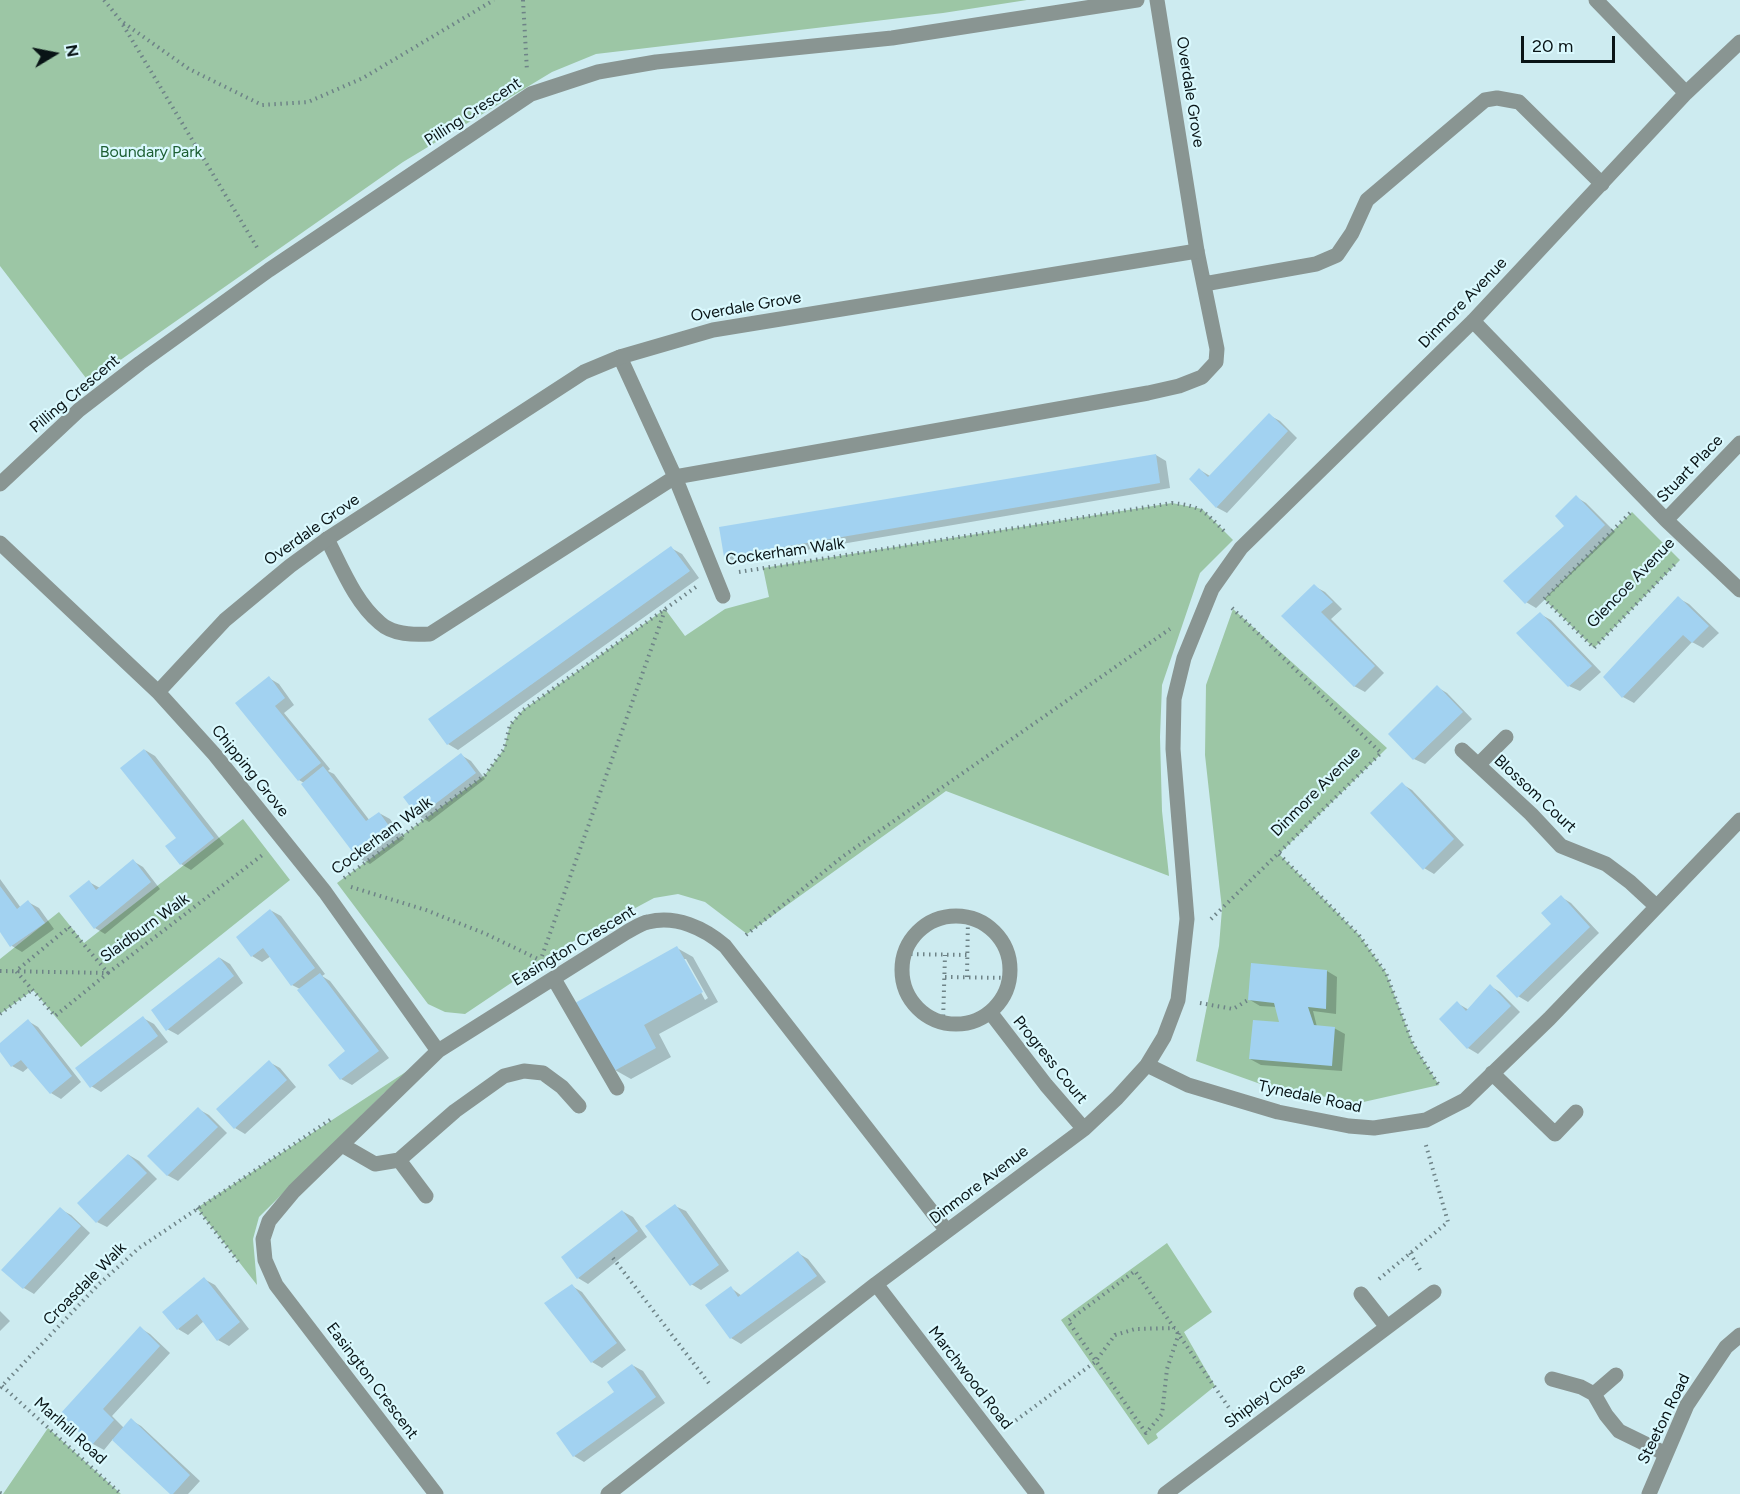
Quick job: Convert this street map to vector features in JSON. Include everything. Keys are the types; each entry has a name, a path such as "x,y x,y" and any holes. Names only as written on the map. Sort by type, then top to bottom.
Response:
{"street":[{"name":"Pilling Crescent","path":"0,484 79,410 140,363 269,270 531,94 598,72 656,62 892,38 1137,0"},
{"name":"Overdale Grove","path":"158,692 225,620 290,566 327,539 584,372 620,357 712,330 1197,251 1157,0"},
{"path":"1596,0 1686,93"},
{"name":"Dinmore Avenue","path":"608,1494 876,1284 1084,1129 1147,1065 1164,1037 1178,999 1187,919 1173,750 1174,699 1184,658 1212,589 1241,548 1473,321 1686,93 1740,42"},
{"path":"1204,284 1316,264 1337,255 1352,233 1367,200 1485,100 1497,98 1519,102 1602,184"},
{"path":"327,539 356,595 381,624 399,633 430,634 675,477 1148,393 1179,386 1202,377 1216,362 1217,349 1197,251"},
{"name":"Glencoe Avenue","path":"1473,321 1666,520 1740,590"},
{"path":"620,357 675,477 723,596"},
{"name":"Stuart Place","path":"1666,520 1740,443"},
{"name":"Chipping Grove","path":"0,543 158,692 215,755 282,839 331,887 438,1051"},
{"name":"Blossom Court","path":"1478,765 1506,737"},
{"name":"Blossom Court","path":"1462,750 1531,814 1561,846 1606,864 1656,906"},
{"name":"Tynedale Road","path":"1147,1065 1188,1085 1278,1112 1349,1126 1374,1128 1426,1120 1465,1100 1549,1019 1740,820"},
{"path":"943,1022 928,1016 915,1005 906,992 902,976 909,944 926,924 950,916 968,917 980,921 993,930 1002,942 1008,956 1009,978"},
{"name":"Easington Crescent","path":"436,1494 276,1285 264,1260 263,1239 269,1221 294,1191 438,1051 648,922 682,922 708,932 728,950 947,1231"},
{"name":"Progress Court","path":"943,1022 960,1024 975,1020 990,1012 1000,1001 1009,978"},
{"path":"554,979 617,1088"},
{"name":"Progress Court","path":"990,1012 1046,1085 1084,1129"},
{"path":"342,1145 375,1164 399,1160 455,1111 504,1076 524,1071 543,1073 562,1087 579,1106"},
{"path":"1492,1073 1555,1134 1576,1112"},
{"path":"399,1160 426,1196"},
{"name":"Marchwood Road","path":"876,1284 1037,1494"},
{"name":"Shipley Close","path":"1166,1494 1434,1292"},
{"path":"1362,1294 1387,1327"},
{"name":"Steeton Road","path":"1649,1494 1688,1405 1726,1347 1740,1335"},
{"path":"1594,1394 1616,1375"},
{"path":"1552,1379 1581,1387 1594,1394 1606,1415 1619,1431 1666,1454"}],"path":[{"path":"104,0 121,21 269,270"},
{"path":"121,21 189,69 262,105 308,102 363,78 494,0"},
{"path":"523,0 528,87 531,94"},
{"name":"Glencoe Avenue","path":"1646,498 1544,599 1594,648 1693,546"},
{"name":"Cockerham Walk","path":"331,887 485,775 504,749 510,725 523,710 714,574 750,571 1172,503 1202,509 1241,548"},
{"name":"Dinmore Avenue","path":"1184,945 1381,753 1212,589"},
{"path":"529,994 665,609"},
{"path":"728,950 842,857 1174,626"},
{"name":"Slaidburn Walk","path":"0,970 108,973 282,839"},
{"path":"1279,854 1359,935 1386,973 1413,1044 1453,1106"},
{"path":"331,887 426,910 486,934 541,960"},
{"path":"967,977 968,917"},
{"path":"69,927 108,973 55,1016 16,971 69,927"},
{"path":"905,954 967,955"},
{"path":"943,1022 945,955"},
{"path":"945,977 1009,978"},
{"path":"0,1014 32,990"},
{"path":"1178,999 1233,1009 1248,1000"},
{"path":"243,1268 197,1208 336,1116"},
{"path":"1362,1294 1448,1222 1419,1121"},
{"name":"Croasdale Walk","path":"1,1387 98,1285 131,1255 197,1208"},
{"path":"613,1258 724,1403"},
{"path":"1179,1333 1167,1369 1162,1414 1146,1433 1068,1321 1135,1271 1176,1328 1246,1433"},
{"path":"993,1437 1095,1362 1115,1335 1135,1329 1176,1328"},
{"name":"Marlhill Road","path":"1,1387 122,1494"}],"green space":[{"name":"Boundary Park","path":"0,0 1027,0 943,13 596,54 552,72 403,162 89,382 0,266"},
{"path":"1172,503 1202,509 1233,540 1200,573 1162,685 1160,737 1162,811 1169,876 946,791 747,934 705,902 678,894 654,898 572,942 465,1014 445,1012 428,1004 337,883 485,775 504,749 510,725 523,710 665,609 685,636 725,609 769,597 763,568"},
{"path":"1632,512 1680,560 1594,648 1544,599"},
{"path":"1233,609 1387,748 1279,854 1359,935 1386,973 1413,1044 1439,1085 1359,1103 1266,1086 1196,1061 1219,946 1222,909 1205,755 1206,685"},
{"path":"243,819 290,880 81,1047 33,990 0,1014 0,959 59,912 84,943"},
{"path":"438,1051 384,1093 259,1217 253,1239 257,1285 197,1208"},
{"path":"1167,1243 1212,1312 1184,1332 1215,1386 1156,1434 1158,1438 1148,1445 1061,1320"},
{"path":"48,1428 121,1494 3,1494"}],"building":[{"path":"1269,413 1288,431 1216,508 1189,479 1199,468 1208,477"},
{"path":"1156,454 1160,483 724,557 719,527"},
{"path":"1576,495 1605,525 1525,604 1503,581 1564,526 1555,516"},
{"path":"671,546 690,571 447,745 428,719"},
{"path":"1314,584 1333,602 1321,612 1375,666 1354,687 1281,616"},
{"path":"1678,596 1709,626 1692,643 1683,635 1622,698 1603,677"},
{"path":"1540,612 1592,666 1568,687 1516,633"},
{"path":"269,676 285,698 275,706 321,763 298,781 235,703"},
{"path":"1437,685 1463,712 1413,760 1388,734"},
{"path":"144,749 214,838 180,865 165,846 176,838 120,768"},
{"path":"461,753 476,773 418,817 403,797"},
{"path":"323,766 366,821 379,812 394,833 358,859 301,784"},
{"path":"1402,782 1454,839 1423,870 1370,813"},
{"path":"133,859 151,882 94,929 69,896 89,880 96,890"},
{"path":"0,886 17,909 28,900 45,923 10,947 0,932"},
{"path":"1561,895 1590,927 1517,998 1496,976 1551,924 1541,913"},
{"path":"270,909 315,968 291,986 263,948 251,957 236,937"},
{"path":"677,946 703,992 644,1025 656,1048 614,1071 575,1003"},
{"path":"219,957 234,976 166,1031 151,1010"},
{"path":"1251,963 1327,970 1326,1009 1308,1007 1314,1025 1335,1027 1332,1066 1249,1059 1253,1020 1279,1022 1274,1003 1248,1000"},
{"path":"320,973 379,1051 340,1080 328,1065 345,1051 297,990"},
{"path":"1490,984 1511,1006 1467,1049 1439,1019 1457,1001 1466,1011"},
{"path":"143,1016 158,1036 90,1088 75,1068"},
{"path":"28,1019 72,1076 50,1094 21,1060 11,1067 0,1052 0,1043"},
{"path":"269,1060 287,1080 234,1129 216,1109"},
{"path":"198,1107 218,1127 167,1176 147,1156"},
{"path":"128,1154 147,1173 96,1223 77,1203"},
{"path":"675,1204 719,1265 690,1286 645,1226"},
{"path":"60,1207 81,1226 23,1289 1,1270"},
{"path":"622,1210 638,1231 577,1279 561,1257"},
{"path":"798,1251 817,1276 730,1339 705,1305 731,1286 738,1297"},
{"path":"204,1277 240,1322 217,1341 197,1314 177,1330 162,1312"},
{"path":"572,1284 617,1343 591,1363 544,1303"},
{"path":"140,1326 160,1346 103,1409 114,1420 92,1445 60,1414"},
{"path":"632,1364 656,1397 573,1457 556,1433 614,1392 607,1382"},
{"path":"131,1418 190,1475 173,1494 170,1494 112,1440"}]}
